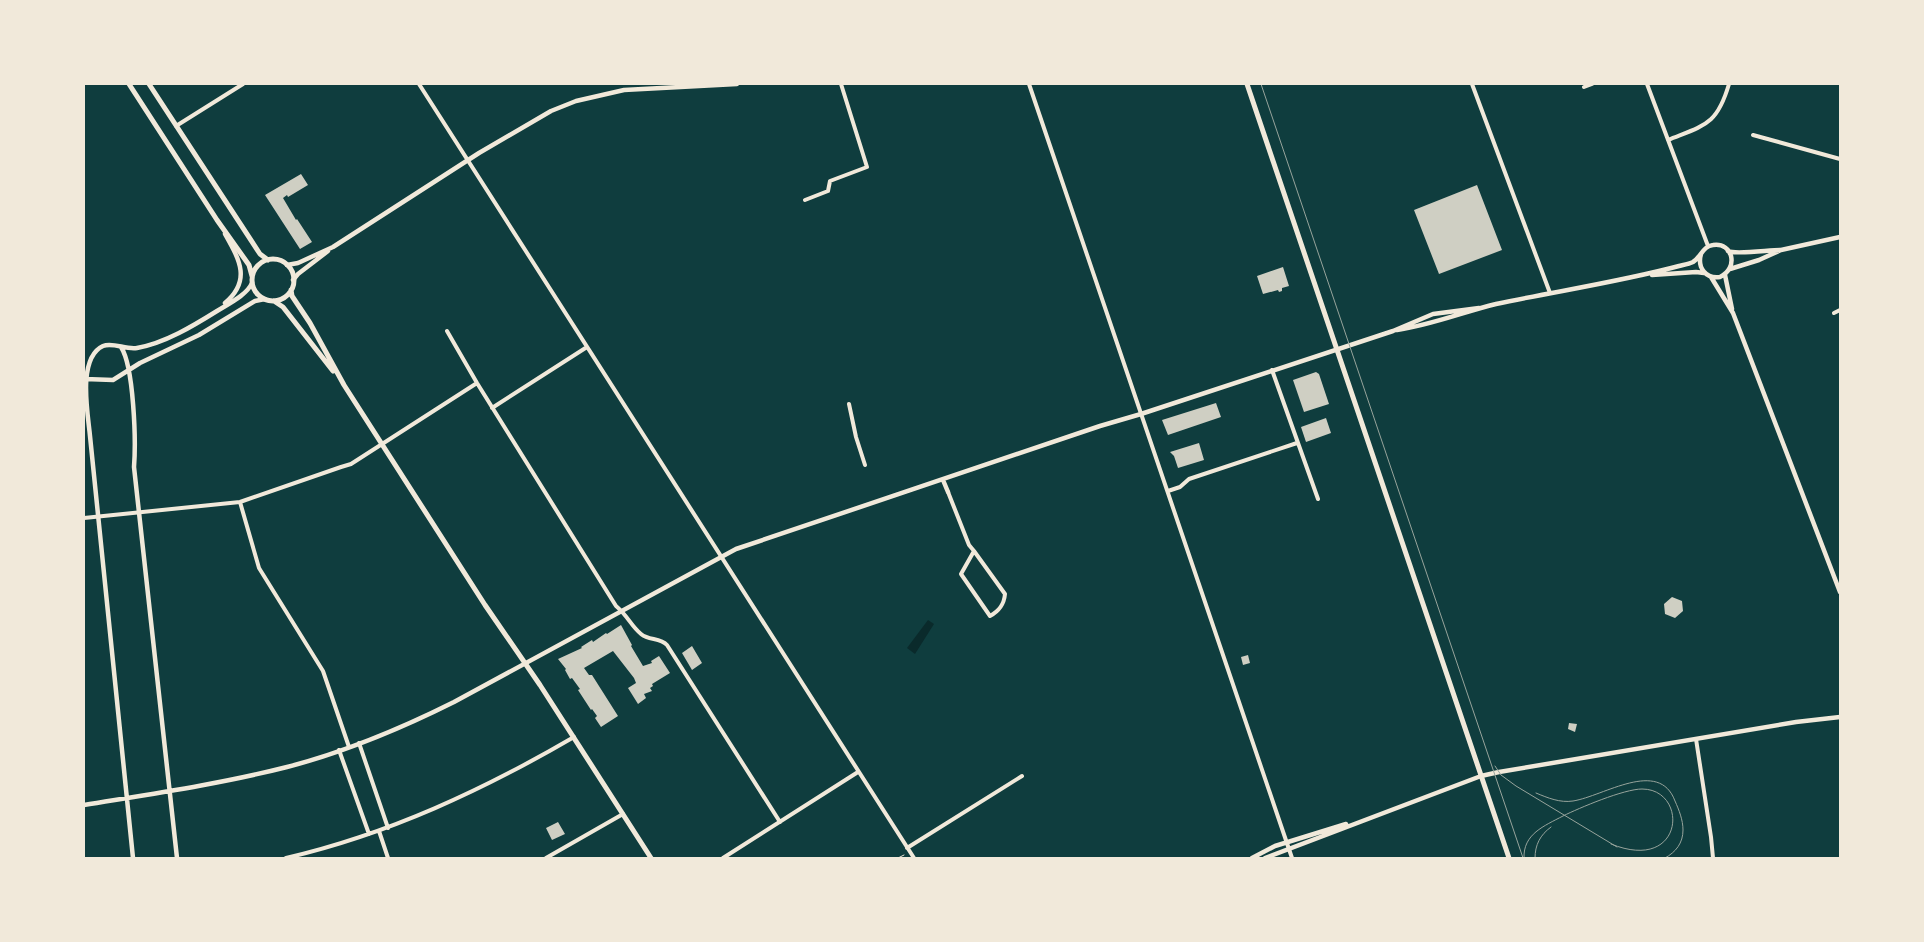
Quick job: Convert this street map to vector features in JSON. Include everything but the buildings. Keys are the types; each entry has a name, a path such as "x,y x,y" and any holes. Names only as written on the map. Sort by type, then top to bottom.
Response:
{"main road":[{"path":"129,84 217,220 249,265 252,283 256,292 265,299 274,301 283,307 344,385"},
{"path":"149,84 260,254 268,260"},
{"path":"1247,84 1509,858"},
{"path":"252,276 256,267 268,260 278,260 287,265 292,273 292,296 310,323 344,385 485,606 526,663 651,858"},
{"path":"274,301 284,298 291,290"}],"street":[{"path":"176,126 243,84"},
{"path":"419,84 914,858"},
{"path":"293,280 332,247 527,123 551,111 576,101 618,91 669,85 737,84"},
{"path":"804,200 828,191 830,181 867,167 841,84"},
{"path":"1029,84 1292,858"},
{"path":"1472,84 1550,293"},
{"path":"1584,87 1592,84"},
{"path":"1647,84 1708,246"},
{"path":"1668,140 1706,125 1722,106 1729,84"},
{"path":"1753,135 1840,159"},
{"path":"213,313 234,295 239,284 241,272 238,258 217,220"},
{"path":"84,805 236,779 288,767 360,744 418,720 720,556 754,542 1337,348 1393,331 1428,324 1479,308 1648,274 1687,264 1695,260 1708,246 1719,245 1735,253 1781,250 1840,238"},
{"path":"287,265 298,263 332,247"},
{"path":"1730,269 1759,260 1781,250"},
{"path":"1648,274 1696,272 1718,278 1725,275 1730,269 1732,258 1728,251"},
{"path":"1701,254 1700,265 1719,288 1733,313 1840,592"},
{"path":"1725,275 1733,313"},
{"path":"133,858 85,379 90,361 102,346 136,348 168,338 213,313 243,293 252,283"},
{"path":"85,379 113,380 256,301 265,299"},
{"path":"1393,331 1433,314 1449,310 1479,308"},
{"path":"1834,313 1840,310"},
{"path":"448,331 492,408 616,606 626,614 641,634 661,640 667,645 780,822"},
{"path":"492,408 587,346"},
{"path":"121,347 126,357 134,420 134,467 177,858"},
{"path":"84,362 90,361"},
{"path":"1272,370 1296,443 1318,499"},
{"path":"84,518 240,502 351,464 477,383"},
{"path":"849,404 865,466"},
{"path":"1168,491 1180,487 1189,479 1296,443"},
{"path":"943,480 969,545 974,551 1005,594 998,612 990,616 961,574 974,551"},
{"path":"240,502 259,568 322,671 348,747"},
{"path":"1265,858 1482,776 1522,767 1840,717"},
{"path":"286,858 379,831 436,809 482,787 574,737"},
{"path":"1696,739 1712,837 1712,858"},
{"path":"360,744 388,828"},
{"path":"339,750 369,834"},
{"path":"723,858 858,772"},
{"path":"907,848 1022,776"},
{"path":"546,858 623,814"},
{"path":"1252,858 1286,842 1366,819"},
{"path":"379,831 388,858"}],"path":[{"path":"898,858 904,855"}],"water":[{"path":"928,620 934,624 915,654 907,648"}],"tram line":[{"path":"1261,84 1523,858"},
{"path":"1495,766 1501,775 1516,786 1617,847"},
{"path":"1536,793 1554,800 1573,801 1630,783 1657,782 1667,788 1675,801 1683,826 1683,835 1680,843 1676,850 1665,858"},
{"path":"1524,858 1527,843 1536,832 1549,823 1590,804 1613,795 1642,789 1657,793 1667,802 1672,814 1672,828 1666,840 1654,848 1636,850 1611,844"},
{"path":"1535,858 1539,841 1551,827"}]}
